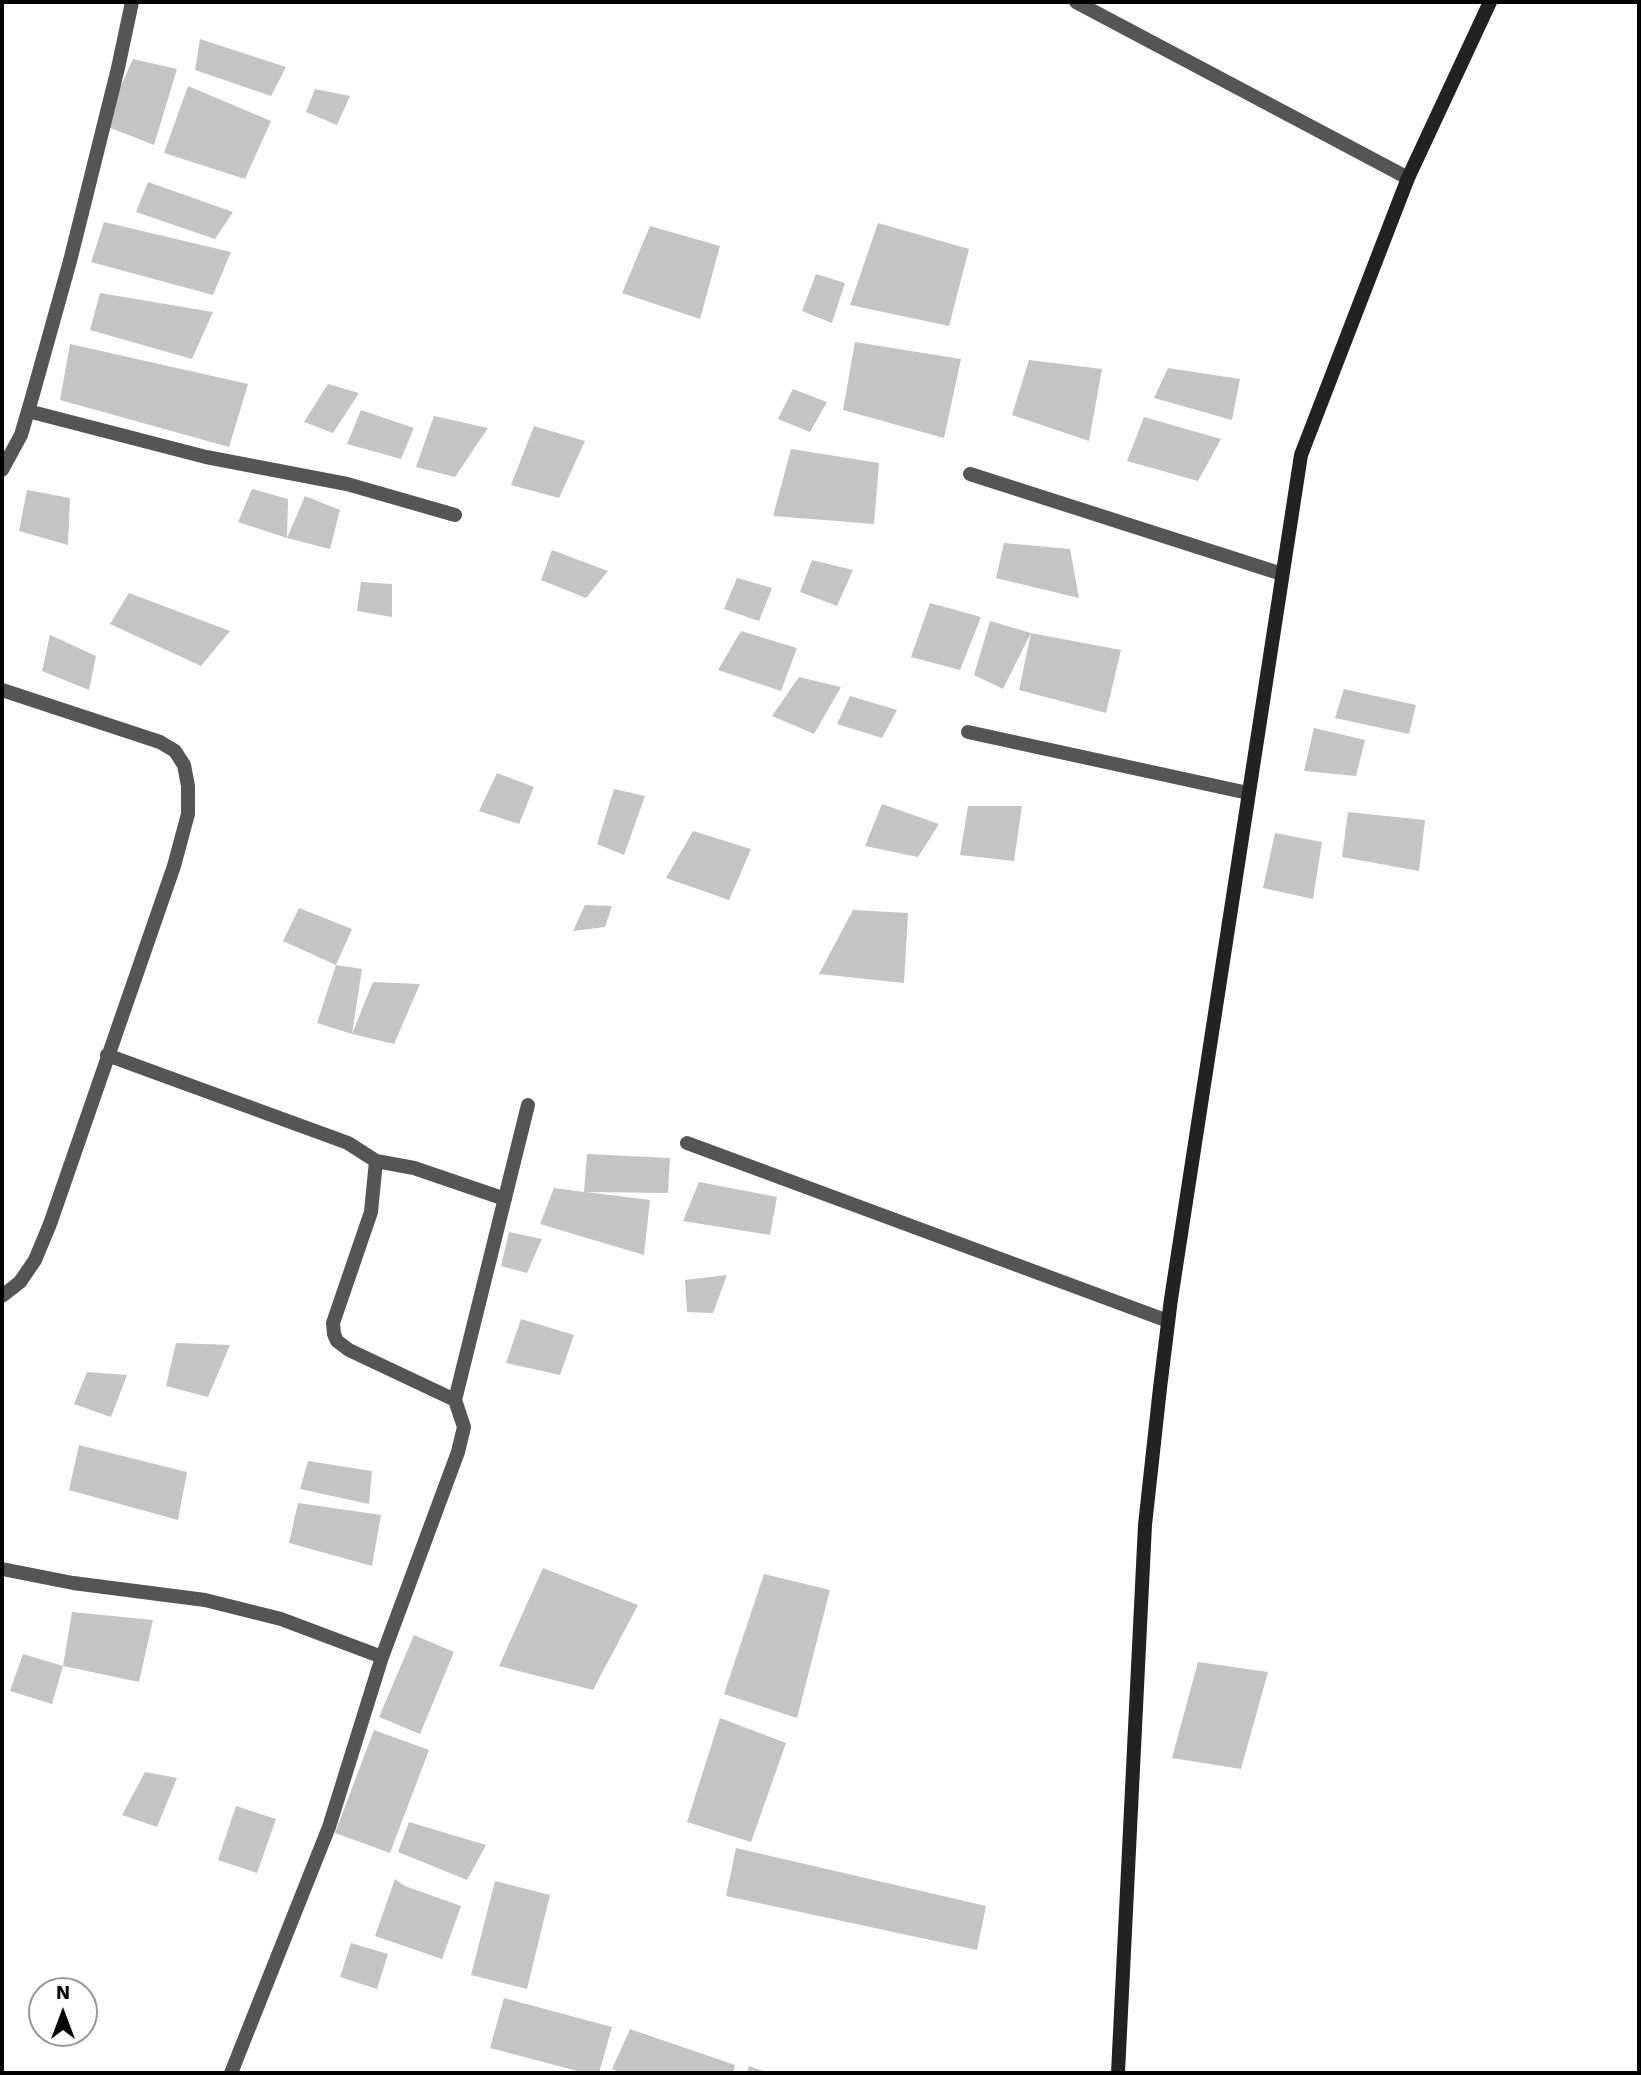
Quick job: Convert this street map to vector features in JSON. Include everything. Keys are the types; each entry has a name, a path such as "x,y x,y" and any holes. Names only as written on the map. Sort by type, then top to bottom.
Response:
{"street":[{"path":"2,470 21,435 70,261 132,2"},
{"path":"1076,2 1408,178"},
{"path":"1118,2073 1145,1525 1168,1321 1301,454 1408,178 1490,2"},
{"path":"28,411 206,457 347,484 455,515"},
{"path":"970,474 1282,574"},
{"path":"2,691 160,742 175,751 184,765 188,786 188,814 177,853 50,1224 35,1260 20,1282 2,1296"},
{"path":"968,732 1248,793"},
{"path":"107,1055 348,1143 376,1161 414,1168 505,1199"},
{"path":"231,2073 329,1827 382,1657 458,1452 464,1427 455,1400 528,1105"},
{"path":"687,1143 1168,1321"},
{"path":"376,1161 371,1212 332,1323 334,1334 337,1341 349,1350 455,1400"},
{"path":"2,1569 73,1583 205,1600 281,1619 382,1657"}],"building":[{"path":"200,39 286,67 271,96 195,70"},
{"path":"133,59 177,69 154,145 103,125"},
{"path":"188,86 271,121 245,179 164,153"},
{"path":"315,89 350,96 337,125 306,112"},
{"path":"148,182 233,212 215,239 136,212"},
{"path":"104,222 231,252 213,295 91,262"},
{"path":"878,223 969,249 949,326 850,305"},
{"path":"650,226 720,246 700,319 622,293"},
{"path":"816,274 845,283 832,323 802,311"},
{"path":"100,293 213,312 192,359 90,330"},
{"path":"855,342 961,359 944,438 843,410"},
{"path":"70,344 248,384 229,447 60,400"},
{"path":"1029,360 1102,369 1089,441 1012,415"},
{"path":"1168,368 1240,379 1232,420 1154,398"},
{"path":"328,384 359,393 333,433 304,422"},
{"path":"793,389 827,402 810,432 778,419"},
{"path":"361,410 414,428 401,459 347,444"},
{"path":"434,416 488,428 455,477 416,467"},
{"path":"1144,417 1221,439 1198,481 1127,461"},
{"path":"534,426 585,441 559,498 511,485"},
{"path":"791,449 879,463 874,524 773,516"},
{"path":"252,489 288,499 287,538 238,522"},
{"path":"27,490 70,498 68,545 19,531"},
{"path":"305,496 340,510 330,549 287,538"},
{"path":"1004,543 1070,549 1079,598 996,578"},
{"path":"552,550 608,571 586,598 541,580"},
{"path":"812,560 853,570 837,606 800,592"},
{"path":"737,578 772,588 759,621 724,609"},
{"path":"361,582 392,584 392,617 357,611"},
{"path":"129,593 230,631 201,666 110,624"},
{"path":"930,603 981,617 960,670 911,657"},
{"path":"990,621 1031,633 1003,689 974,675"},
{"path":"741,631 797,648 781,691 718,670"},
{"path":"1031,633 1121,650 1106,713 1019,690"},
{"path":"50,635 96,656 89,690 42,671"},
{"path":"799,677 841,687 814,734 772,716"},
{"path":"1344,689 1416,705 1409,734 1335,718"},
{"path":"850,696 897,710 882,738 837,724"},
{"path":"1314,728 1365,740 1356,776 1304,771"},
{"path":"497,773 534,787 519,824 479,811"},
{"path":"614,789 645,796 624,855 597,844"},
{"path":"882,804 939,824 918,857 865,846"},
{"path":"968,806 1022,806 1014,861 960,855"},
{"path":"1348,812 1425,820 1419,871 1342,857"},
{"path":"693,831 751,849 729,900 666,878"},
{"path":"1275,833 1322,842 1313,899 1263,888"},
{"path":"585,905 612,906 605,927 573,931"},
{"path":"299,908 352,929 336,965 283,941"},
{"path":"853,910 908,913 904,983 819,974"},
{"path":"336,965 362,969 352,1034 317,1023"},
{"path":"373,982 420,984 394,1044 352,1034"},
{"path":"587,1154 670,1158 668,1193 586,1192 650,1200 644,1255 540,1224 554,1188 584,1192"},
{"path":"699,1182 777,1197 770,1235 683,1221"},
{"path":"509,1232 542,1239 527,1273 501,1266"},
{"path":"727,1275 713,1313 687,1312 685,1280"},
{"path":"521,1319 574,1335 560,1375 506,1363"},
{"path":"176,1343 230,1345 208,1397 166,1386"},
{"path":"87,1372 127,1375 111,1417 74,1404"},
{"path":"79,1445 187,1472 178,1520 69,1490"},
{"path":"308,1461 372,1471 369,1504 300,1489"},
{"path":"298,1503 381,1515 372,1566 289,1543"},
{"path":"543,1568 638,1605 593,1690 499,1666"},
{"path":"764,1574 830,1590 797,1718 724,1694"},
{"path":"72,1612 153,1620 139,1682 63,1666"},
{"path":"414,1635 454,1652 420,1734 379,1717"},
{"path":"23,1654 63,1666 52,1704 10,1691"},
{"path":"1198,1662 1268,1672 1241,1769 1172,1758"},
{"path":"720,1718 786,1743 751,1842 687,1822"},
{"path":"374,1730 429,1750 390,1853 335,1833"},
{"path":"145,1772 177,1778 157,1827 122,1815"},
{"path":"236,1806 276,1819 257,1873 218,1860"},
{"path":"409,1822 486,1845 467,1880 398,1852"},
{"path":"736,1848 986,1906 977,1950 726,1896"},
{"path":"395,1879 405,1886 461,1906 442,1959 375,1936"},
{"path":"495,1881 550,1895 527,1989 471,1975"},
{"path":"351,1943 388,1954 377,1989 340,1977"},
{"path":"504,1998 612,2027 599,2073 585,2073 490,2048"},
{"path":"630,2029 735,2065 733,2073 622,2073 612,2069"},
{"path":"749,2066 768,2073 747,2073"}]}
